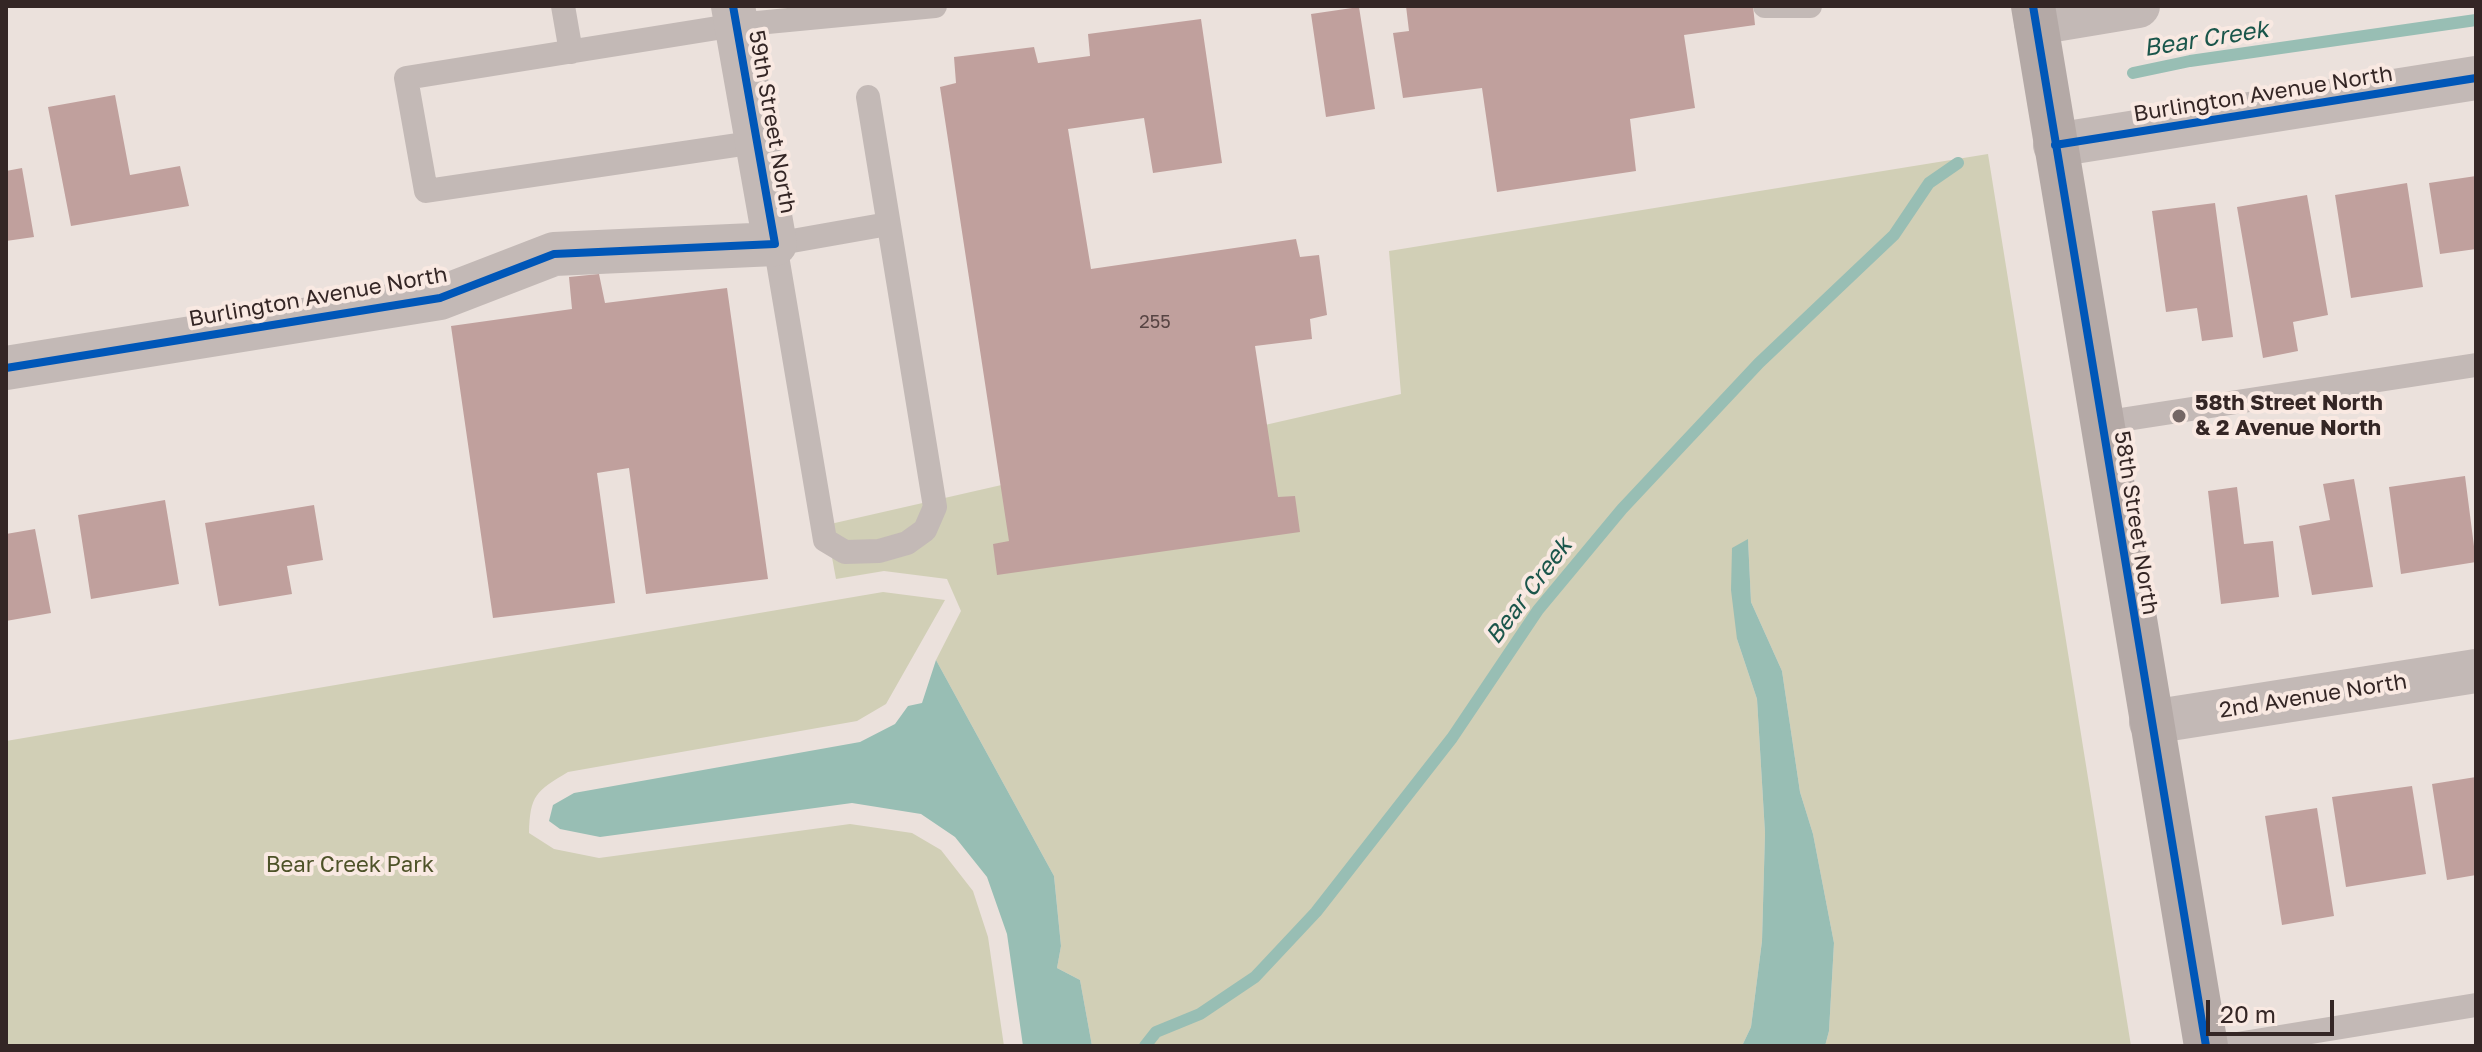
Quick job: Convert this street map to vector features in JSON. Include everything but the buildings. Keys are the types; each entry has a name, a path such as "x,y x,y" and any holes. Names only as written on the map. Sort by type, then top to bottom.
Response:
{"street":[{"path":"2034,15 2138,6"},
{"name":"58th Street North","path":"2034,15 2206,1046"},
{"name":"59th Street North","path":"735,16 775,244"},
{"name":"Burlington Avenue North","path":"2055,145 2476,78"},
{"name":"Burlington Avenue North","path":"6,368 440,298 554,254 775,244"},
{"name":"2nd Avenue North","path":"2151,722 2476,671"}],"lane":[{"path":"563,6 571,52"},
{"path":"757,142 426,191 406,78 571,52 735,16 935,6"},
{"path":"1765,6 1810,6"},
{"path":"868,97 935,507 925,530 907,543 879,551 845,552 825,540 775,244 888,224"},
{"path":"2101,423 2476,365"},
{"path":"2225,1046 2476,1005"}],"green space":[{"path":"1988,154 2131,1046 1825,1046 1829,1031 1834,943 1813,834 1800,792 1782,671 1751,602 1748,540 1737,639 1757,699 1765,833 1762,941 1751,1027 1742,1046 1092,1046 1080,980 1057,968 1061,946 1054,876 936,660 961,611 947,579 884,571 836,579 826,525 1401,394 1389,251"},
{"name":"Bear Creek Park","path":"883,592 945,600 886,704 857,721 568,772 537,795 531,810 529,833 554,849 599,858 850,824 912,833 941,850 973,891 988,937 1004,1046 6,1046 6,741"}],"water":[{"path":"1748,539 1751,602 1782,671 1800,792 1813,834 1834,943 1829,1031 1825,1046 1742,1046 1751,1027 1762,941 1765,833 1757,699 1737,639 1731,590 1732,548"},
{"path":"936,660 1054,876 1061,946 1057,968 1080,980 1092,1046 1023,1046 1007,934 987,877 955,837 921,814 852,803 600,837 560,829 549,821 553,805 574,793 860,742 895,724 908,706 922,703"}],"waterway":[{"name":"Bear Creek","path":"2133,73 2190,61 2476,20"},
{"name":"Bear Creek","path":"1145,1046 1156,1032 1200,1014 1255,977 1316,912 1452,738 1538,610 1622,509 1759,363 1894,235 1929,183 1958,163"}],"cycle path":[{"path":"6,368 440,298 554,254 775,244 733,6"},
{"path":"2033,6 2206,1046"},
{"path":"2055,145 2476,78"}],"place":[{"name":"58th Street North & 2 Avenue North","path":"2179,416"}]}
